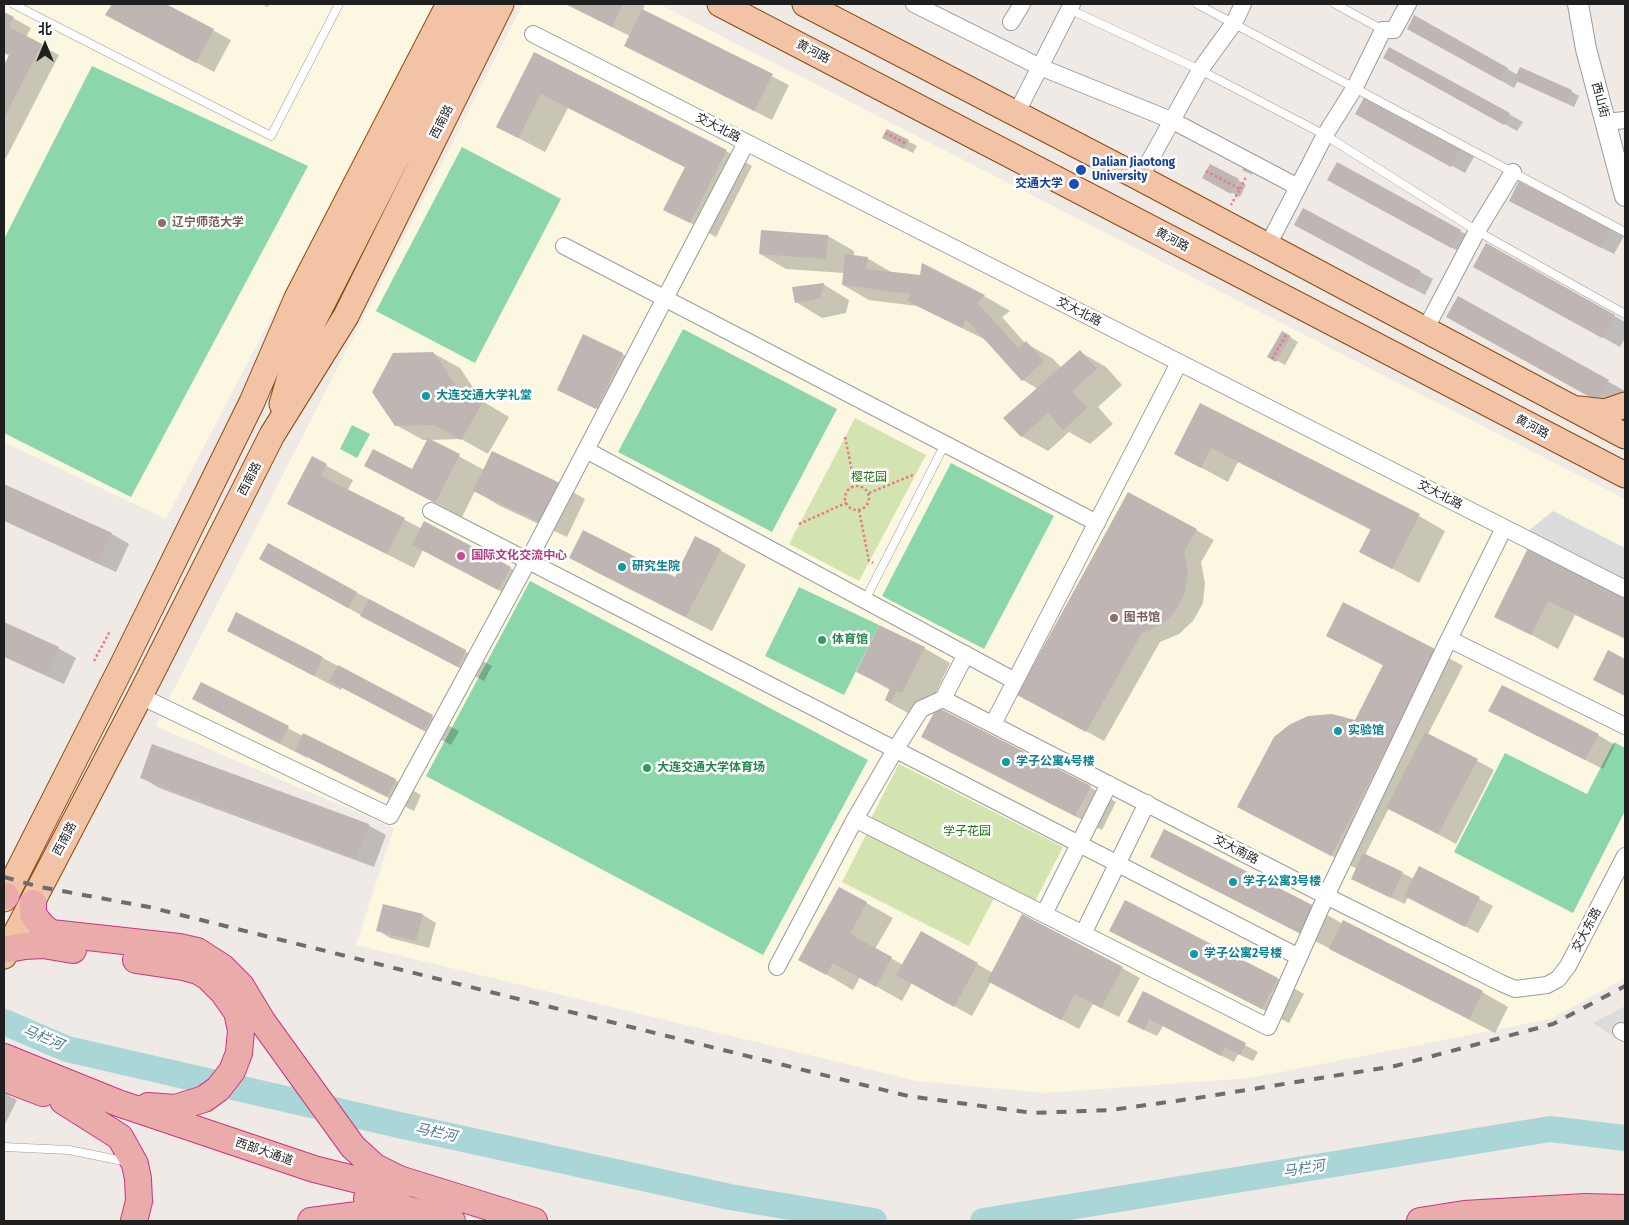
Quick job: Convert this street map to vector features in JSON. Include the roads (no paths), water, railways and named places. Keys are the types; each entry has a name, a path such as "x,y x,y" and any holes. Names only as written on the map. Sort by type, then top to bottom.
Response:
{"highway":[{"path":"33,903 33,915 51,933 197,951 222,967 242,986 262,1021 353,1147 375,1167 399,1179 533,1221"},
{"path":"6,952 25,946 43,945 183,967 198,972 216,984 237,1012 241,1030 238,1053 232,1071 218,1089 204,1099 175,1108 118,1103"},
{"name":"西部大通道","path":"4,1057 118,1103 314,1169 533,1221"},
{"name":"西部大通道","path":"4,1078 137,1129 309,1184 452,1221"},
{"path":"63,1101 120,1137 135,1164 138,1179 139,1201 134,1221"},
{"path":"1420,1221 1473,1213 1585,1207 1625,1208"},
{"path":"311,1221 380,1212 430,1221"}],"main road":[{"path":"4,897 128,653 244,416 297,298 447,4"},
{"name":"西南路","path":"297,353 475,4"},
{"name":"西南路","path":"6,952 140,696 272,435 346,316 502,4"},
{"name":"黄河路","path":"720,4 1625,475"},
{"path":"820,7 1016,114 1625,436"},
{"path":"272,435 297,353"},
{"path":"244,416 297,353"},
{"path":"1573,408 1605,412 1625,405"}],"street":[{"path":"914,4 1040,67 1171,120 1298,187"},
{"path":"1012,22 1022,4"},
{"path":"1140,178 1200,70 1234,23 1243,4"},
{"path":"1268,246 1325,135 1355,87 1383,30 1394,30 1408,4"},
{"name":"西山街","path":"1578,4 1586,49 1615,121 1625,196"},
{"path":"1016,114 1071,6"},
{"name":"交大北路","path":"532,34 1625,589"},
{"path":"140,696 390,816 528,561 746,143"},
{"path":"1426,330 1477,231 1513,172"},
{"path":"564,246 1097,523"},
{"path":"993,724 1179,362"},
{"path":"586,450 1015,681"},
{"path":"432,511 1299,957"},
{"path":"855,819 1268,1027 1326,896 1504,528"},
{"path":"1449,639 1625,726"},
{"path":"777,967 855,819 895,750 921,709 943,699 966,654"},
{"name":"交大南路","path":"943,699 1326,896 1501,983 1516,988 1533,988"},
{"path":"1044,914 1109,784"},
{"path":"1083,934 1146,803"},
{"name":"交大东路","path":"1533,988 1547,985 1558,979 1568,966 1625,856"}],"lane":[{"path":"13,4 271,136 339,4"},
{"path":"1197,4 1625,232"},
{"path":"1335,4 1383,30"},
{"path":"1071,6 1325,135 1477,231 1625,314"},
{"path":"865,600 945,444"},
{"path":"4,1147 69,1150 135,1164"}],"waterway":[{"name":"马栏河","path":"4,1022 67,1049 399,1125 730,1197 874,1221"},
{"name":"马栏河","path":"983,1221 1550,1129 1625,1138"}],"railway":[{"path":"4,877 40,887 149,907 908,1096 1033,1113 1111,1110 1395,1066 1553,1024 1625,986"}],"place":[{"name":"Dalian Jiaotong University","path":"1081,170"},
{"name":"交通大学","path":"1074,184"},
{"name":"辽宁师范大学","path":"162,223"},
{"name":"大连交通大学礼堂","path":"426,396"},
{"name":"国际文化交流中心","path":"461,556"},
{"name":"研究生院","path":"622,567"},
{"name":"图书馆","path":"1114,618"},
{"name":"体育馆","path":"822,640"},
{"name":"实验馆","path":"1338,731"},
{"name":"学子公寓4号楼","path":"1006,762"},
{"name":"大连交通大学体育场","path":"647,768"},
{"name":"学子公寓3号楼","path":"1233,882"},
{"name":"学子公寓2号楼","path":"1194,954"}],"park label":[{"name":"樱花园","path":"869,478"},
{"name":"学子花园","path":"967,832"}]}
